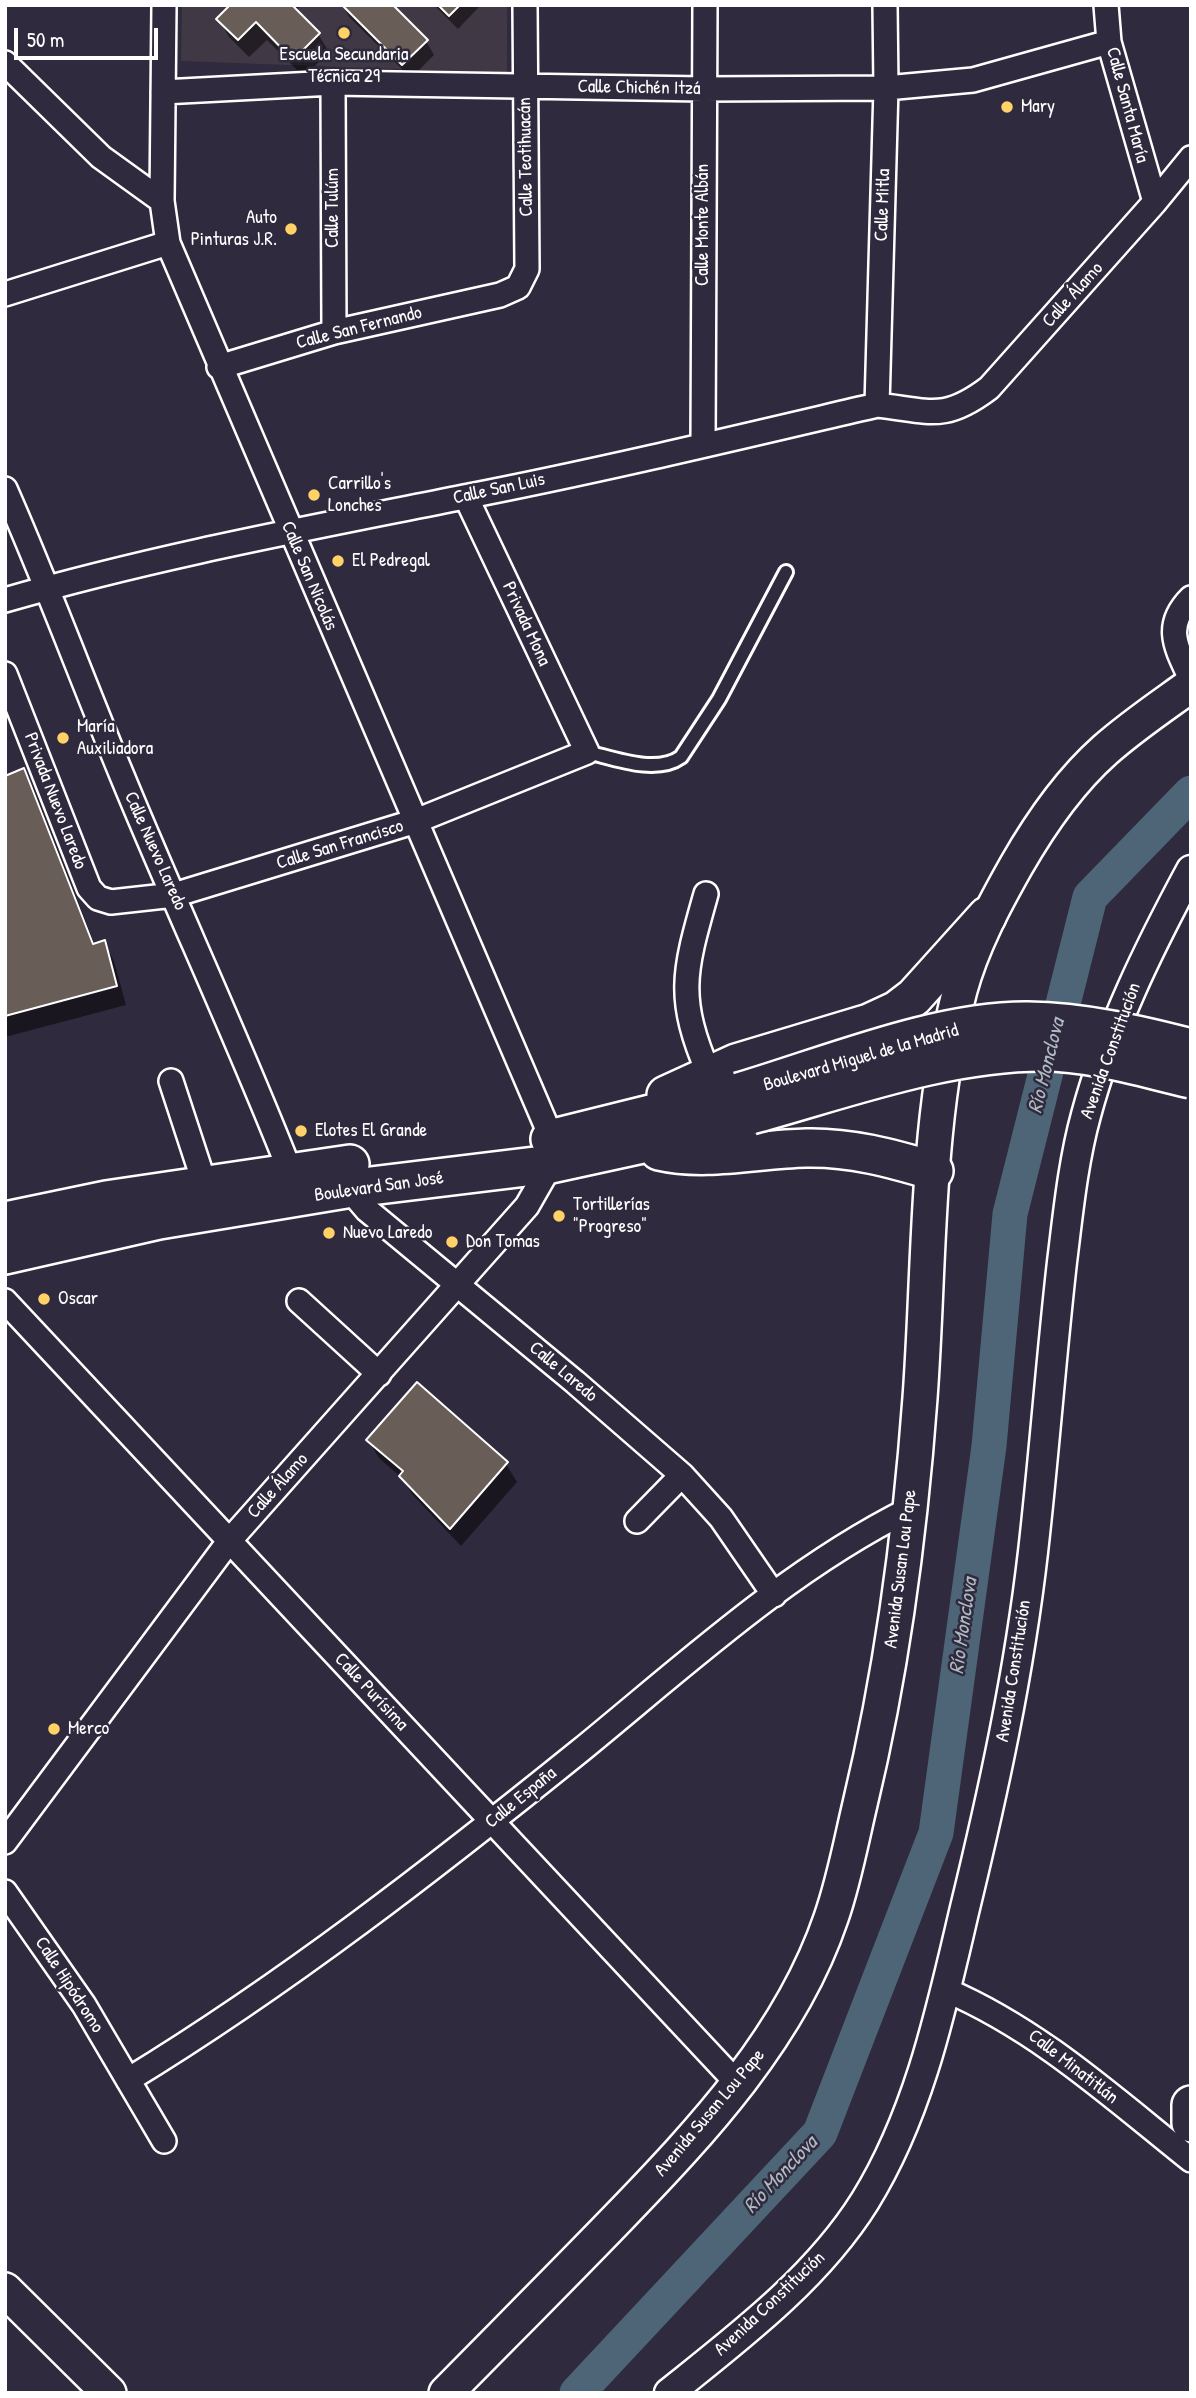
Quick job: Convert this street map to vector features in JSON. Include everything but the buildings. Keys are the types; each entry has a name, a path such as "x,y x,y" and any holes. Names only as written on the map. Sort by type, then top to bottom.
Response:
{"main road":[{"name":"Avenida Susan Lou Pape","path":"446,2393 692,2141 765,2046 795,1997 832,1917 871,1759 889,1666 910,1509 934,1171 951,1032 961,986 988,916 1032,838 1074,781 1106,749 1191,685"},
{"path":"934,1171 874,1154 839,1149 765,1149 693,1156 629,1135 658,1099 733,1094 897,1010 914,997 988,916"},
{"name":"Boulevard Miguel de la Madrid","path":"733,1094 901,1074 993,1054 1046,1052 1118,1062 1189,1051"},
{"name":"Boulevard San José","path":"8,1243 111,1229 341,1177 552,1152 629,1135 733,1094"},
{"name":"Boulevard San José","path":"52,1210 205,1185 295,1186"},
{"path":"8,1243 52,1210 111,1229"},
{"path":"1191,2105 1191,2120"},
{"path":"5,2290 108,2393"}],"street":[{"name":"Calle San Nicolás","path":"164,5 162,201 168,243 416,821 552,1152"},
{"name":"Calle Teotihuacán","path":"500,295 518,287 527,269 525,5"},
{"name":"Calle Monte Albán","path":"703,445 705,5"},
{"name":"Calle Mitla","path":"877,405 886,88 885,5"},
{"name":"Calle Santa María","path":"1106,5 1110,42 1155,202"},
{"name":"Calle Chichén Itzá","path":"163,92 333,83 704,89 886,88 973,79 1110,42"},
{"path":"5,63 101,157 162,201"},
{"name":"Calle Tulúm","path":"333,83 334,332"},
{"name":"Calle Álamo","path":"989,388 1191,158"},
{"path":"5,294 168,243"},
{"name":"Calle San Fernando","path":"219,367 334,332 500,295"},
{"name":"Calle San Luis","path":"5,600 156,559 289,530 466,497 877,405 947,412 965,406 989,388"},
{"name":"Calle Nuevo Laredo","path":"5,489 49,588 123,778 295,1186"},
{"name":"Privada Mona","path":"466,497 587,752"},
{"path":"1191,598 1176,617 1173,629 1191,678"},
{"name":"Privada Nuevo Laredo","path":"5,674 89,888"},
{"name":"Calle San Francisco","path":"89,888 99,898 111,902 174,895 416,821 587,752"},
{"name":"Avenida Constitución","path":"669,2393 728,2346 814,2266 864,2201 888,2157 917,2091 946,1990 1008,1719 1033,1554 1049,1373 1068,1214 1086,1115 1128,996 1191,870"},
{"path":"706,894 692,943 685,997 696,1040 733,1094"},
{"path":"171,1081 205,1185"},
{"name":"Calle Álamo","path":"5,1843 230,1540 458,1286 539,1190 552,1152"},
{"name":"Calle Laredo","path":"341,1177 458,1286 682,1475 721,1518 774,1595"},
{"name":"Calle Purísima","path":"5,1301 737,2083"},
{"path":"299,1301 379,1374"},
{"path":"637,1521 682,1475"},
{"name":"Calle España","path":"128,2080 177,2050 336,1939 492,1822 774,1595 849,1542 910,1509"},
{"name":"Calle Hipódromo","path":"5,1892 84,2006 164,2141"},
{"name":"Calle Minatitlán","path":"946,1990 1020,2026 1086,2074 1191,2160"}],"lane":[{"path":"587,752 645,764 671,763 681,757 719,699 786,572"}],"shaded area":[{"name":"Escuela Secundaria Técnica 29","path":"182,5 507,5 507,73 181,61"}],"waterway":[{"name":"Río Monclova","path":"577,2393 820,2133 936,1833 989,1446 1010,1214 1090,897 1191,793"}],"place":[{"name":"Escuela Secundaria Técnica 29","path":"344,33"},
{"name":"Mary","path":"1007,107"},
{"name":"Auto Pinturas J.R.","path":"291,229"},
{"name":"Carrillo's Lonches","path":"314,495"},
{"name":"El Pedregal","path":"338,561"},
{"name":"María Auxiliadora","path":"63,738"},
{"name":"Elotes El Grande","path":"301,1131"},
{"name":"Tortillerías \"Progreso\"","path":"559,1216"},
{"name":"Nuevo Laredo","path":"329,1233"},
{"name":"Don Tomas","path":"452,1242"},
{"name":"Oscar","path":"44,1299"},
{"name":"Merco","path":"54,1729"}]}
